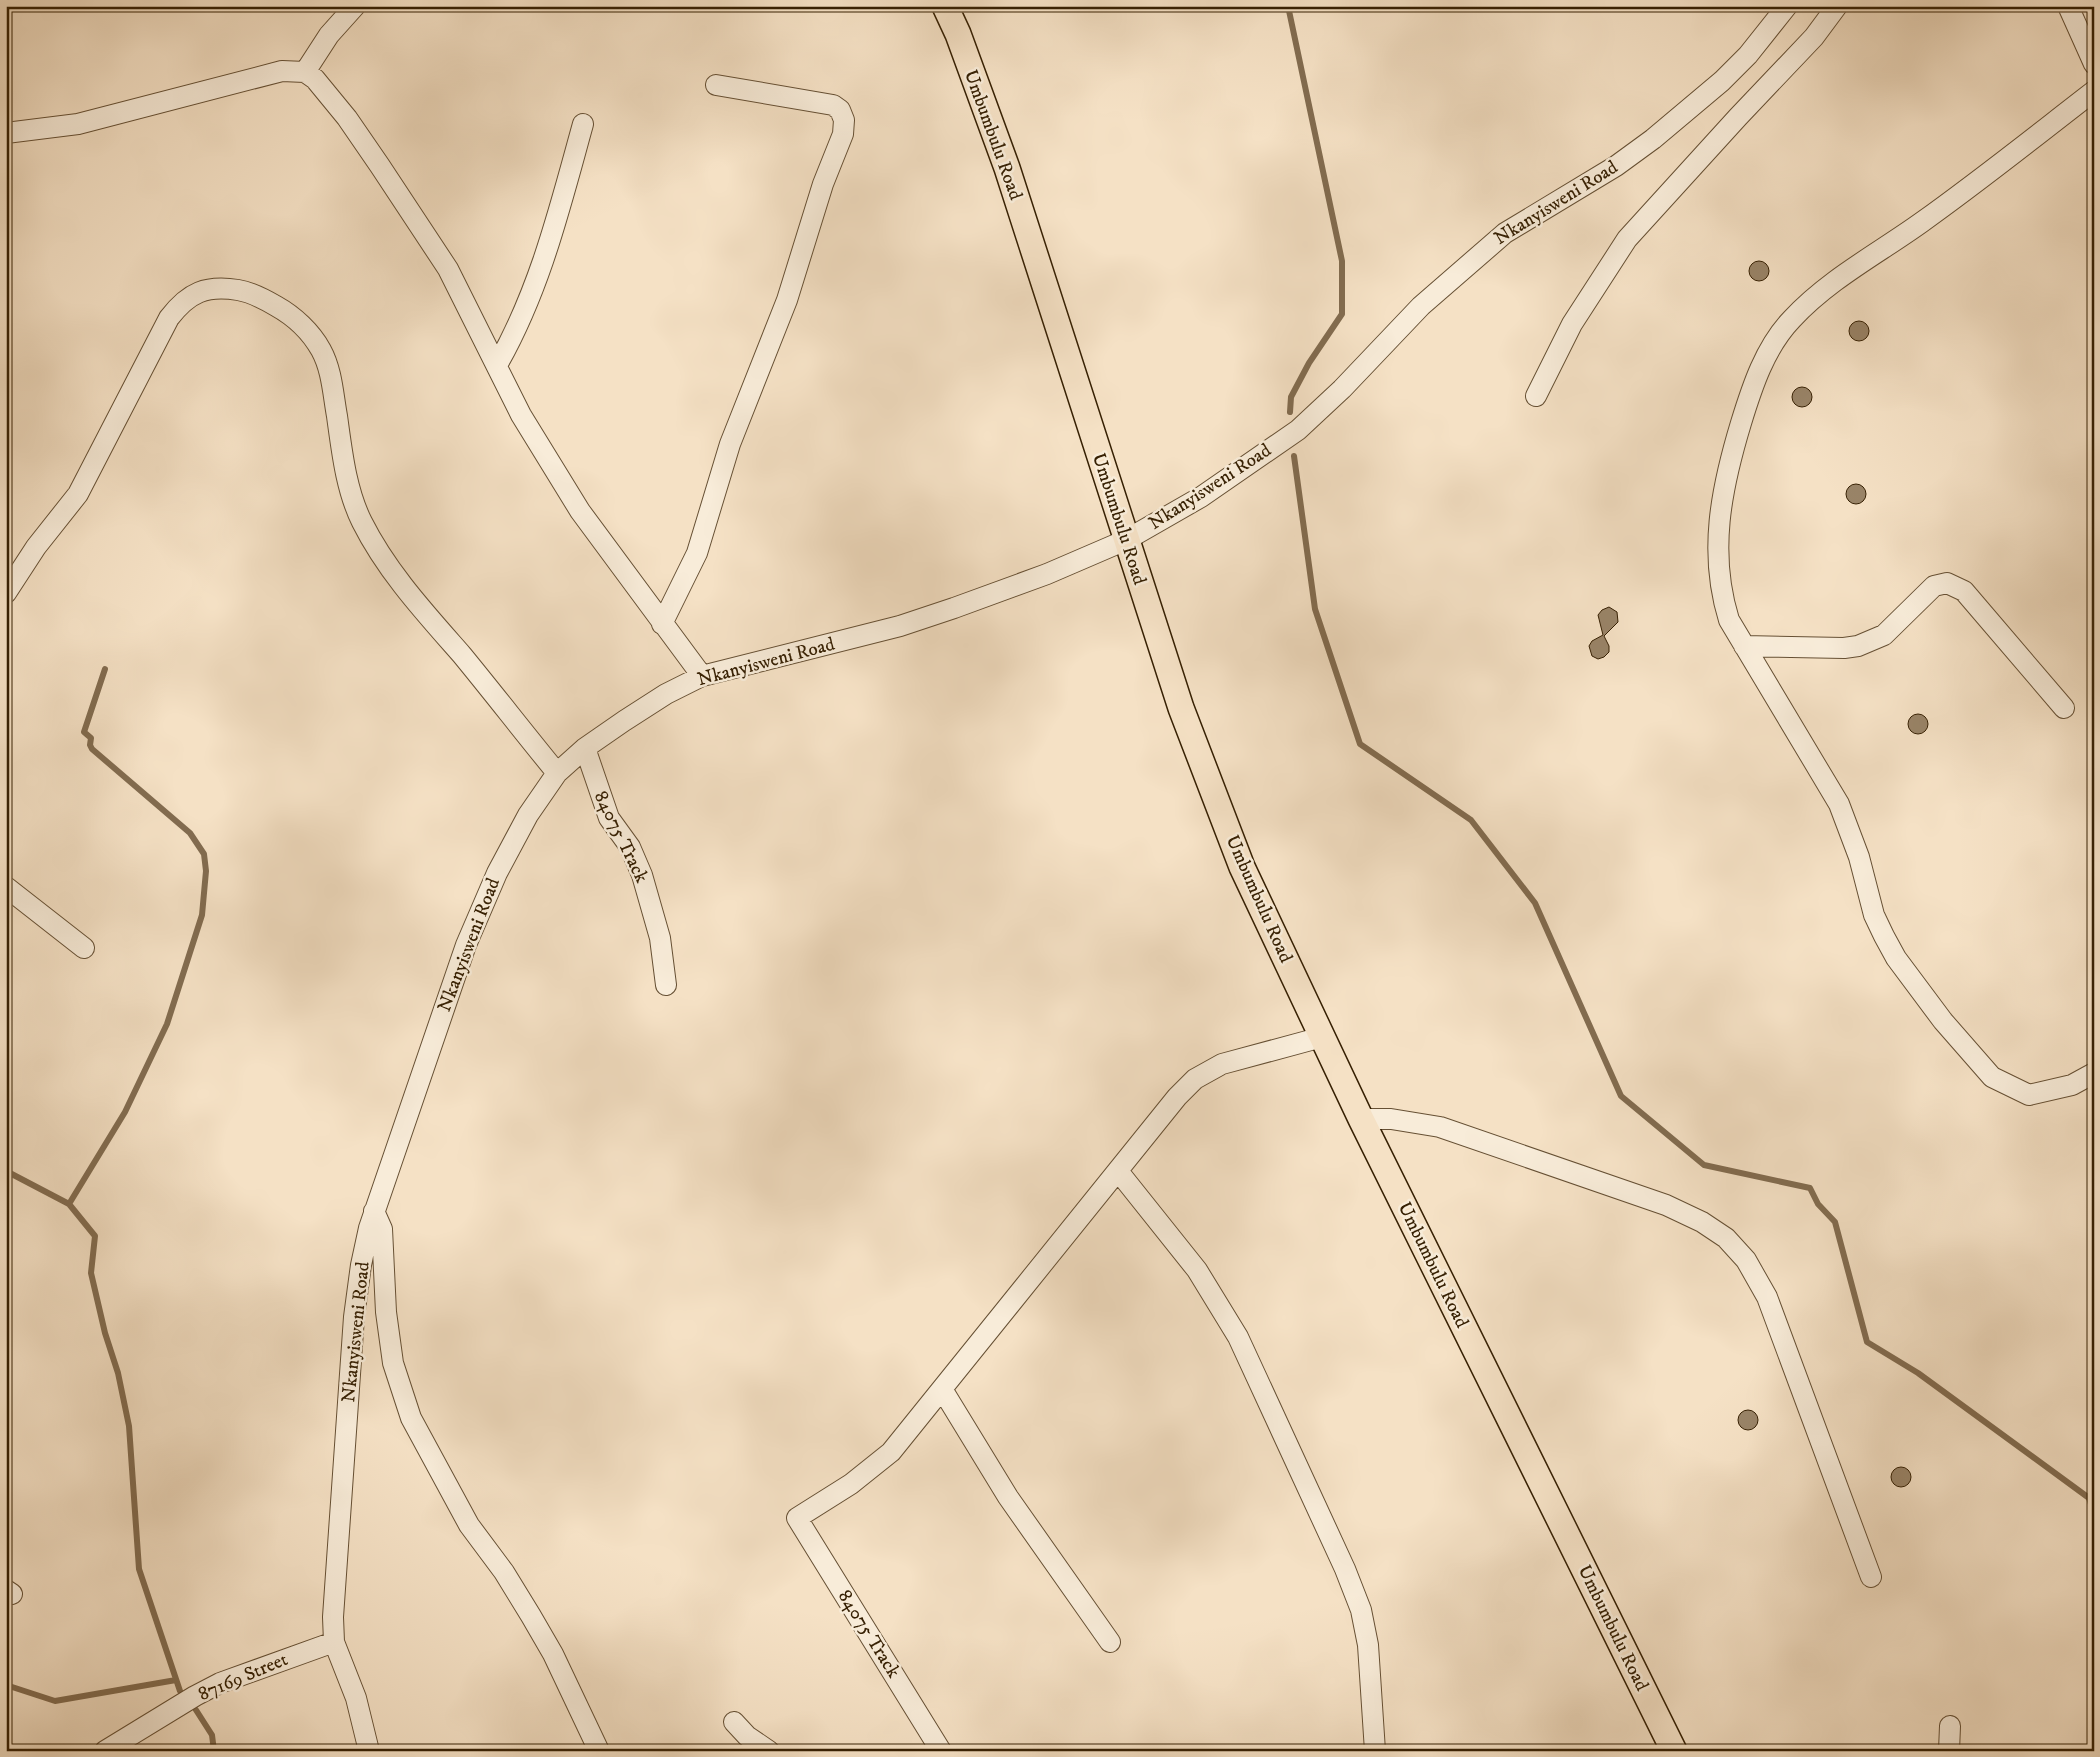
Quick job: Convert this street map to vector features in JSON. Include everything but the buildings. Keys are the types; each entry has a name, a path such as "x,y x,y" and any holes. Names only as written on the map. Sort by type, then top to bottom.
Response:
{"main road":[{"name":"Umbumbulu Road","path":"945,6 958,34 1007,168 1181,708 1242,867 1361,1120 1674,1751"}],"street":[{"path":"305,72 329,35 355,6"},
{"name":"Nkanyisweni Road","path":"369,1751 356,1698 334,1642 334,1580 354,1317 361,1264 374,1211 466,945 510,848 541,793 557,773 585,748 666,694 702,676 900,626 1048,574 1126,540 1201,497 1298,430 1342,389 1421,306 1505,233 1616,166 1653,139 1722,81 1748,55 1787,6"},
{"path":"1536,396 1572,324 1628,240 1738,117 1814,37 1837,6"},
{"path":"2068,6 2094,64"},
{"path":"6,133 78,124 282,71 305,72 326,91 347,118 432,242 521,415 580,511 702,676"},
{"path":"662,624 697,553 730,444 787,300 823,184 843,134 844,120 840,110 834,105 716,85"},
{"path":"2094,90 1922,222 1832,283 1792,319 1775,342 1758,374 1722,490 1718,528 1719,573 1723,600 1730,620 1839,804 1859,857 1874,915 1896,958 1944,1021 1992,1077 2029,1095 2072,1085 2094,1073"},
{"path":"497,366 513,337 556,226 582,124"},
{"path":"6,593 36,547 78,494 169,318 180,303 194,294 210,288 246,291 288,313 308,331 321,350 329,369 342,454 349,486 362,522 410,597 463,656 557,773"},
{"path":"1744,646 1844,648 1864,644 1884,635 1928,591 1940,583 1947,583 1964,591 2064,708"},
{"name":"84075 Track","path":"585,748 609,818 630,847 642,875 660,938 666,985"},
{"path":"6,887 84,948"},
{"path":"1110,1642 1008,1497 942,1389 1177,1097 1195,1079 1222,1064 1322,1037"},
{"path":"1361,1120 1391,1119 1440,1127 1666,1205 1702,1222 1726,1238 1746,1260 1767,1297 1871,1577"},
{"path":"1118,1171 1197,1270 1238,1336 1345,1569 1360,1610 1368,1645 1375,1751"},
{"path":"374,1211 382,1228 386,1312 393,1363 411,1418 469,1525 504,1572 553,1654 599,1751"},
{"name":"84075 Track","path":"941,1751 797,1518 851,1484 885,1457 942,1389"},
{"name":"87169 Street","path":"105,1751 195,1696 220,1683 334,1642"},
{"path":"734,1722 769,1751"},
{"path":"1949,1751 1950,1726"}],"waterway":[{"path":"1288,6 1342,261 1342,314 1309,363 1291,397 1290,412"},
{"path":"1294,456 1315,609 1360,744 1471,820 1535,903 1621,1096 1704,1165 1810,1188 1818,1204 1835,1222 1867,1342 1918,1373 2089,1498 2094,1514"},
{"path":"105,669 84,732 91,738 90,745 92,749 190,833 204,854 206,871 202,915 167,1024 125,1112 69,1204 95,1236 91,1273 105,1333 118,1373 129,1426 139,1569 180,1691"},
{"path":"6,1171 69,1204"},
{"path":"6,1685 55,1701 176,1680"},
{"path":"196,1710 212,1735 214,1751"}]}
